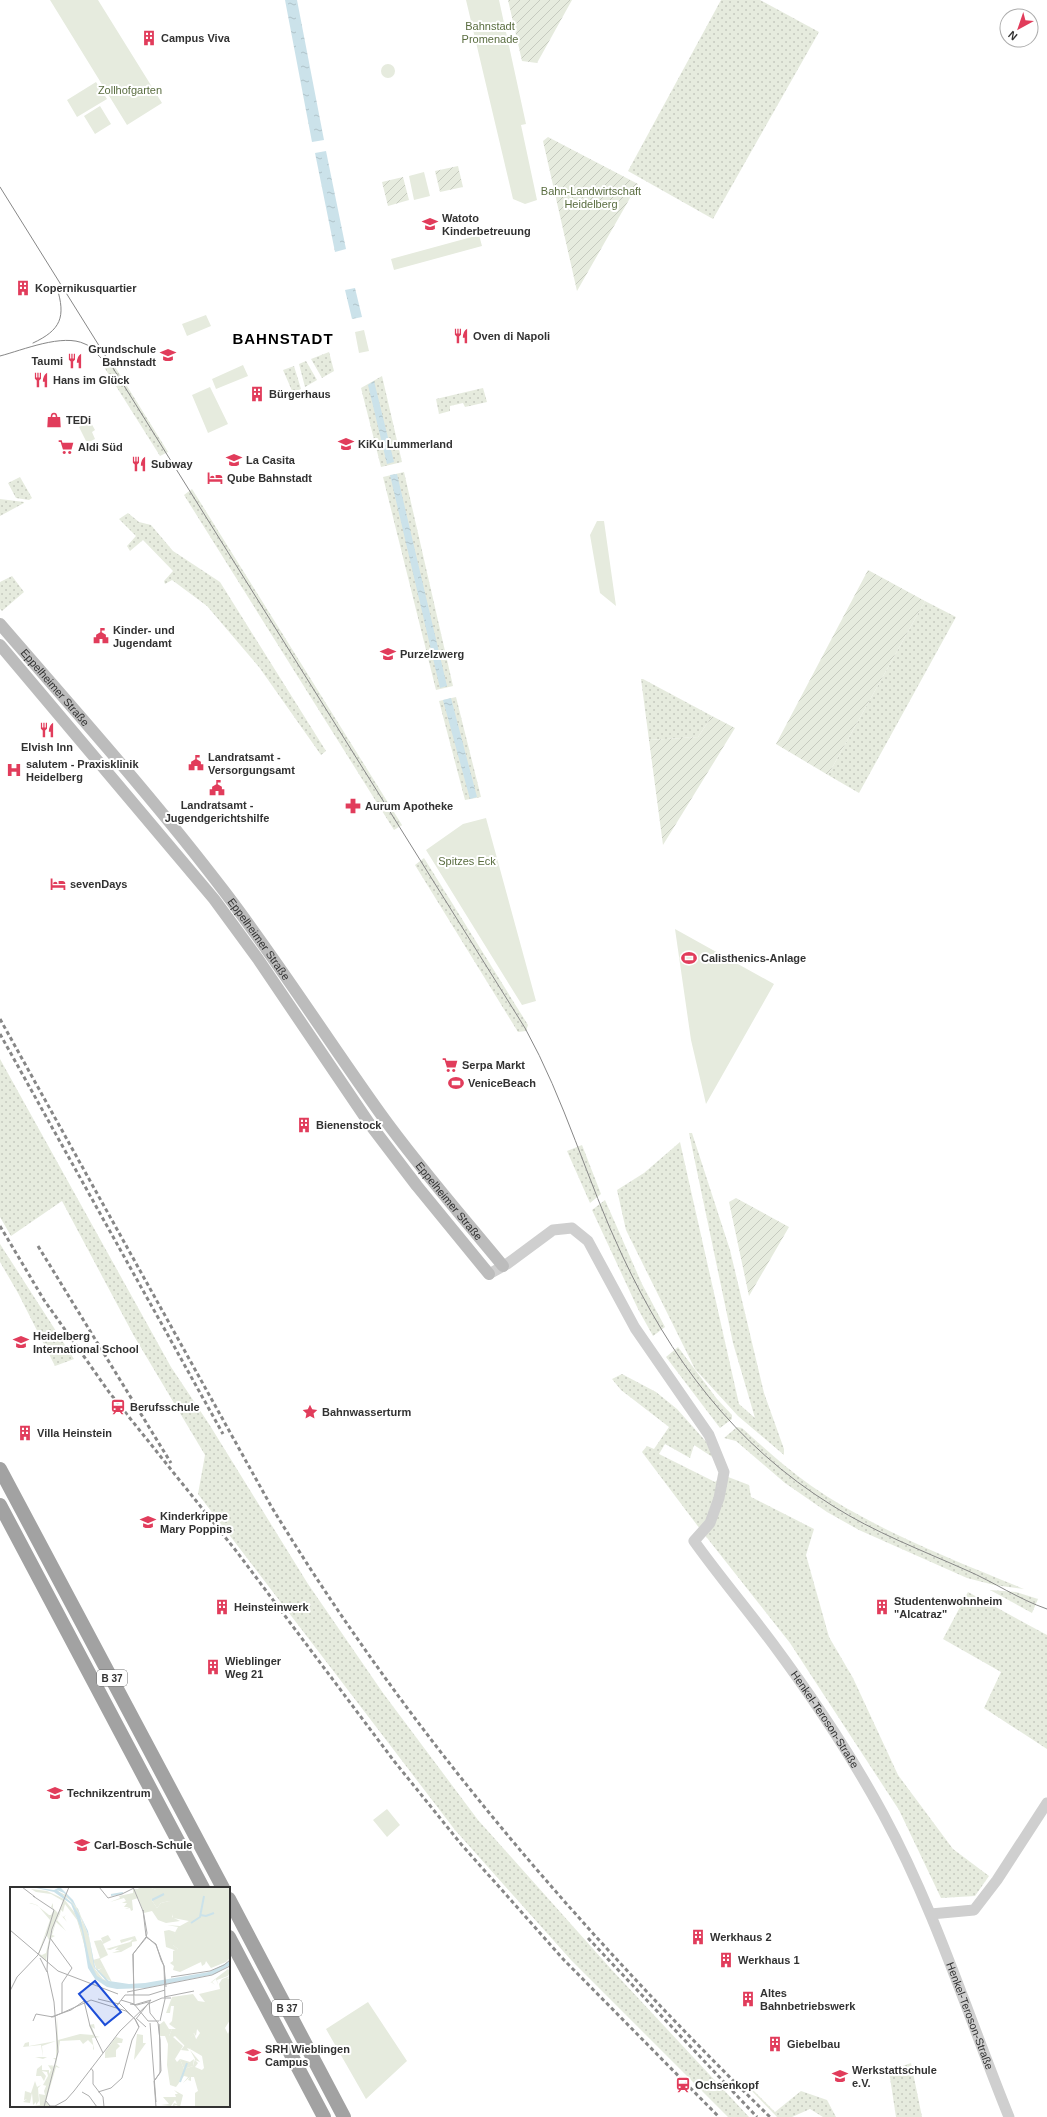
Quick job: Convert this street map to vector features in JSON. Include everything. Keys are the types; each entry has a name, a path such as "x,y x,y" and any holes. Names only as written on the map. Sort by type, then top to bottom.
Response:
{"highway":[{"name":"B 37","path":"0,1469 222,1887"},
{"name":"B 37","path":"0,1505 202,1887"},
{"name":"B 37","path":"230,1901 344,2117"},
{"name":"B 37","path":"230,1939 324,2117"}],"main road":[{"name":"Eppelheimer Straße","path":"0,624 214,878 268,951 380,1113 438,1190 503,1266"},
{"name":"Eppelheimer Straße","path":"0,645 214,899 377,1134 489,1274"}],"street":[{"name":"Henkel-Teroson-Straße","path":"503,1266 552,1230 572,1228 588,1241 635,1328 709,1436 724,1472 719,1498 710,1523 694,1541 791,1669 831,1727 883,1814 931,1914 1009,2117"},
{"path":"489,1274 503,1266"},
{"path":"931,1914 974,1910 997,1880 1047,1803"}],"green space":[{"name":"Zollhofgarten","path":"50,0 98,0 162,103 127,125"},
{"name":"Bahnstadt Promenade","path":"466,0 499,0 526,124 521,125 537,200 525,204 513,199"},
{"path":"508,0 572,0 537,63 522,61"},
{"path":"721,0 760,0 819,32 713,219 628,171"},
{"path":"385,64 391,64 395,68 395,74 391,78 385,78 381,74 381,68"},
{"path":"96,82 107,99 77,117 67,100"},
{"path":"100,106 111,124 95,134 84,116"},
{"name":"Bahn-Landwirtschaft Heidelberg","path":"548,137 638,184 577,291 543,141"},
{"path":"458,166 463,187 440,192 435,171"},
{"path":"424,172 430,196 414,200 409,176"},
{"path":"403,177 409,200 388,206 382,182"},
{"path":"479,235 482,246 394,270 391,259"},
{"path":"206,315 211,326 187,336 182,324"},
{"path":"364,330 369,351 359,353 355,332"},
{"path":"329,352 334,371 322,378 311,359"},
{"path":"306,361 317,380 305,387 299,364"},
{"path":"112,362 168,452 160,456 104,367"},
{"path":"243,365 248,376 216,389 212,379"},
{"path":"294,366 301,389 293,393 283,370"},
{"path":"382,376 402,462 381,467 361,388"},
{"path":"210,387 228,424 208,433 192,395"},
{"path":"483,388 487,402 465,407 463,403 450,406 450,411 439,414 436,399"},
{"path":"90,421 95,430 92,432 95,439 87,443 79,427"},
{"path":"404,472 453,686 436,690 383,477"},
{"path":"20,477 32,498 29,500 16,498 8,483"},
{"path":"192,489 402,825 394,830 184,495"},
{"path":"0,499 24,502 24,503 0,516"},
{"path":"128,513 139,522 151,525 173,551 220,582 326,751 321,755 259,667 207,606 172,580 165,584 164,581 173,571 143,540 130,551 127,546 136,536 119,519"},
{"path":"597,521 604,521 616,606 600,593 590,535"},
{"path":"868,570 925,601 828,775 776,744"},
{"path":"12,576 24,592 2,611 0,609 0,582"},
{"path":"925,601 956,617 859,793 828,775"},
{"path":"641,679 712,716 698,737 649,740"},
{"path":"456,697 481,797 465,800 439,701"},
{"path":"712,716 735,728 663,845 649,740 698,737"},
{"name":"Spitzes Eck","path":"486,818 536,1001 522,1005 426,850 463,824"},
{"path":"424,858 528,1025 526,1031 518,1032 415,865"},
{"path":"675,929 774,984 706,1104 691,1040"},
{"path":"0,1059 171,1367 209,1424 308,1584 383,1693 478,1820 611,1969 749,2117 728,2117 571,1960 455,1830 198,1494 205,1455 134,1336 62,1201 11,1236 0,1217"},
{"path":"689,1133 692,1133 730,1250 764,1393 784,1449 784,1455 738,1416 695,1369 626,1230 617,1190 644,1173 680,1142 739,1404 755,1418 733,1343"},
{"path":"582,1145 601,1194 590,1203 567,1151"},
{"path":"736,1198 789,1227 749,1296 729,1202"},
{"path":"605,1200 642,1284 665,1327 653,1336 638,1309 592,1210"},
{"path":"0,1244 74,1359 55,1366 18,1293 0,1262"},
{"path":"678,1347 717,1399 732,1415 732,1419 720,1428 666,1357"},
{"path":"622,1374 656,1392 677,1409 718,1455 717,1460 694,1445 690,1458 665,1444 659,1454 715,1482 723,1475 749,1485 751,1497 814,1529 806,1555 829,1637 853,1678 898,1775 953,1849 989,1876 975,1896 941,1898 899,1810 790,1643 700,1529 642,1452 647,1446 654,1449 669,1427 621,1390 612,1379"},
{"path":"737,1427 742,1428 784,1465 810,1485 861,1516 914,1543 1024,1589 994,1585 967,1578 859,1530 827,1512 785,1483 736,1441 724,1438"},
{"path":"990,1590 1016,1592 1038,1599 1032,1613"},
{"path":"968,1592 1047,1635 1047,1749 984,1708 1001,1672 943,1639"},
{"path":"387,1809 400,1825 387,1837 373,1820"},
{"path":"368,2002 407,2061 366,2099 326,2029"},
{"path":"911,2063 922,2117 896,2117 889,2071"},
{"path":"751,2088 775,2112 801,2091 827,2100 836,2117 823,2117 810,2109 792,2117 777,2117 750,2089"}],"water":[{"path":"285,0 297,0 324,140 312,142"},
{"path":"326,151 346,249 335,252 315,153"},
{"path":"355,288 362,317 352,319 345,290"},
{"path":"374,381 394,462 387,464 368,385"},
{"path":"397,474 447,686 440,688 390,475"},
{"path":"451,698 477,797 470,799 443,700"}],"tram line":[{"path":"0,187 525,1028 552,1083 609,1227 622,1255 661,1329 684,1364 708,1396 735,1427 765,1456 797,1482 833,1506 865,1524 1047,1609"},
{"path":"33,343 50,333 59,322 61,307 57,288"},
{"path":"0,356 55,341 66,340 76,341 87,345 101,358"}],"railway":[{"path":"0,1019 271,1506 325,1590 381,1672 440,1751 501,1828 565,1902 631,1975 770,2117"},
{"path":"0,1034 223,1434"},
{"path":"0,1226 44,1300 109,1392 237,1552 394,1761 461,1844 564,1960 719,2117"},
{"path":"38,1246 171,1463"},
{"path":"588,1938 757,2117"}],"place":[{"name":"Campus Viva","path":"149,38"},
{"name":"Watoto Kinderbetreuung","path":"430,224"},
{"name":"Kopernikusquartier","path":"23,288"},
{"name":"Oven di Napoli","path":"461,336"},
{"name":"Grundschule Bahnstadt","path":"168,355"},
{"name":"Taumi","path":"75,361"},
{"name":"Hans im Glück","path":"41,380"},
{"name":"Bürgerhaus","path":"257,394"},
{"name":"TEDi","path":"54,420"},
{"name":"KiKu Lummerland","path":"346,444"},
{"name":"Aldi Süd","path":"66,447"},
{"name":"La Casita","path":"234,460"},
{"name":"Subway","path":"139,464"},
{"name":"Qube Bahnstadt","path":"215,478"},
{"name":"Kinder- und Jugendamt","path":"101,636"},
{"name":"Purzelzwerg","path":"388,654"},
{"name":"Elvish Inn","path":"47,730"},
{"name":"Landratsamt - Versorgungsamt","path":"196,763"},
{"name":"salutem - Praxisklinik Heidelberg","path":"14,770"},
{"name":"Landratsamt - Jugendgerichtshilfe","path":"217,788"},
{"name":"Aurum Apotheke","path":"353,806"},
{"name":"sevenDays","path":"58,884"},
{"name":"Calisthenics-Anlage","path":"689,958"},
{"name":"Serpa Markt","path":"450,1065"},
{"name":"VeniceBeach","path":"456,1083"},
{"name":"Bienenstock","path":"304,1125"},
{"name":"Heidelberg International School","path":"21,1342"},
{"name":"Berufsschule","path":"118,1407"},
{"name":"Bahnwasserturm","path":"310,1412"},
{"name":"Villa Heinstein","path":"25,1433"},
{"name":"Kinderkrippe Mary Poppins","path":"148,1522"},
{"name":"Heinsteinwerk","path":"222,1607"},
{"name":"Studentenwohnheim \"Alcatraz\"","path":"882,1607"},
{"name":"Wieblinger Weg 21","path":"213,1667"},
{"name":"Technikzentrum","path":"55,1793"},
{"name":"Carl-Bosch-Schule","path":"82,1845"},
{"name":"Werkhaus 2","path":"698,1937"},
{"name":"Werkhaus 1","path":"726,1960"},
{"name":"Altes Bahnbetriebswerk","path":"748,1999"},
{"name":"Giebelbau","path":"775,2044"},
{"name":"SRH Wieblingen Campus","path":"253,2055"},
{"name":"Werkstattschule e.V.","path":"840,2076"},
{"name":"Ochsenkopf","path":"683,2085"}],"district":[{"name":"BAHNSTADT","path":"283,339"}]}
